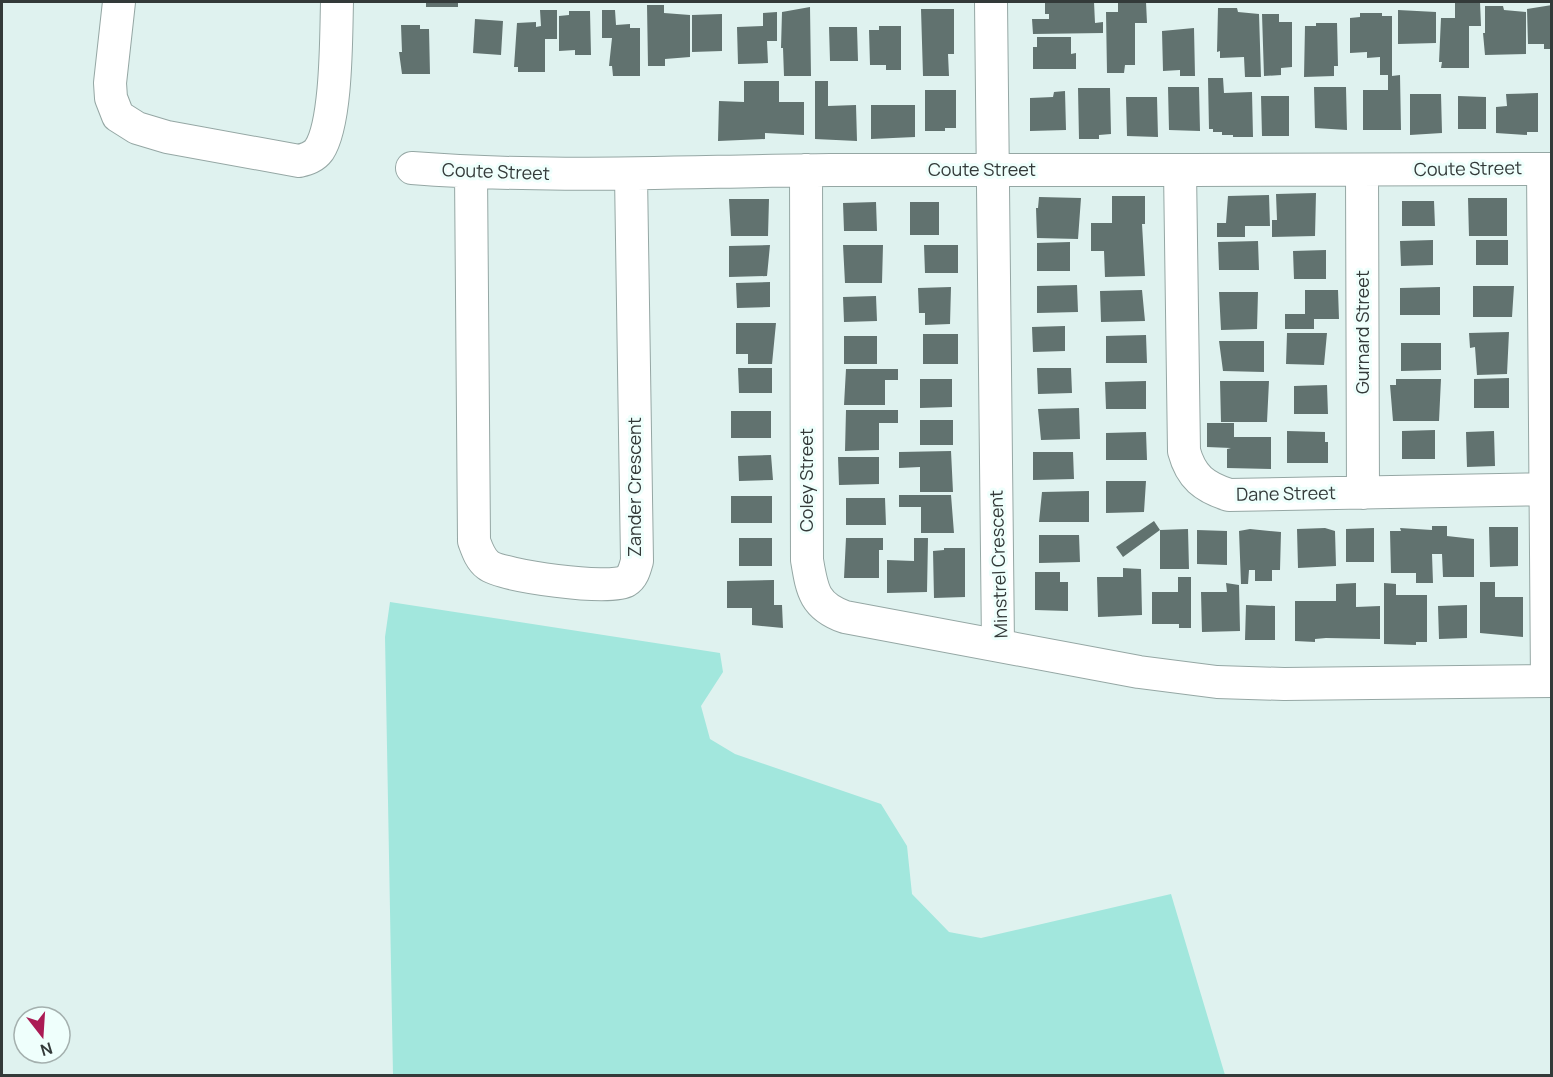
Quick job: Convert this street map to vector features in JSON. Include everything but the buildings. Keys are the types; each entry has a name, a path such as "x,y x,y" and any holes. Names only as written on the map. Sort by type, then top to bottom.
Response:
{"street":[{"path":"119,2 110,83 111,98 118,116 137,128 167,137 299,161 310,158 318,151 327,130 336,2"},
{"name":"Minstrel Crescent","path":"991,2 998,645 1139,672 1218,682 1284,684 1549,681"},
{"name":"Coute Street","path":"412,168 471,172 631,175 806,170 1547,169"},
{"path":"1547,169 1549,681"},
{"name":"Coley Street","path":"806,170 807,560 815,595 831,612 845,617 998,645"},
{"name":"Dane Street","path":"1180,170 1184,452 1189,468 1199,481 1210,489 1229,495 1547,489"},
{"name":"Gurnard Street","path":"1362,171 1363,492"},
{"name":"Zander Crescent","path":"471,172 474,541 482,558 489,566 504,572 594,585 614,585 627,581 633,574 637,561 631,175"}],"green space":[{"path":"390,602 720,653 723,672 701,706 710,739 735,754 881,804 907,846 912,894 949,932 981,938 1171,894 1225,1075 393,1075 385,637"}]}
